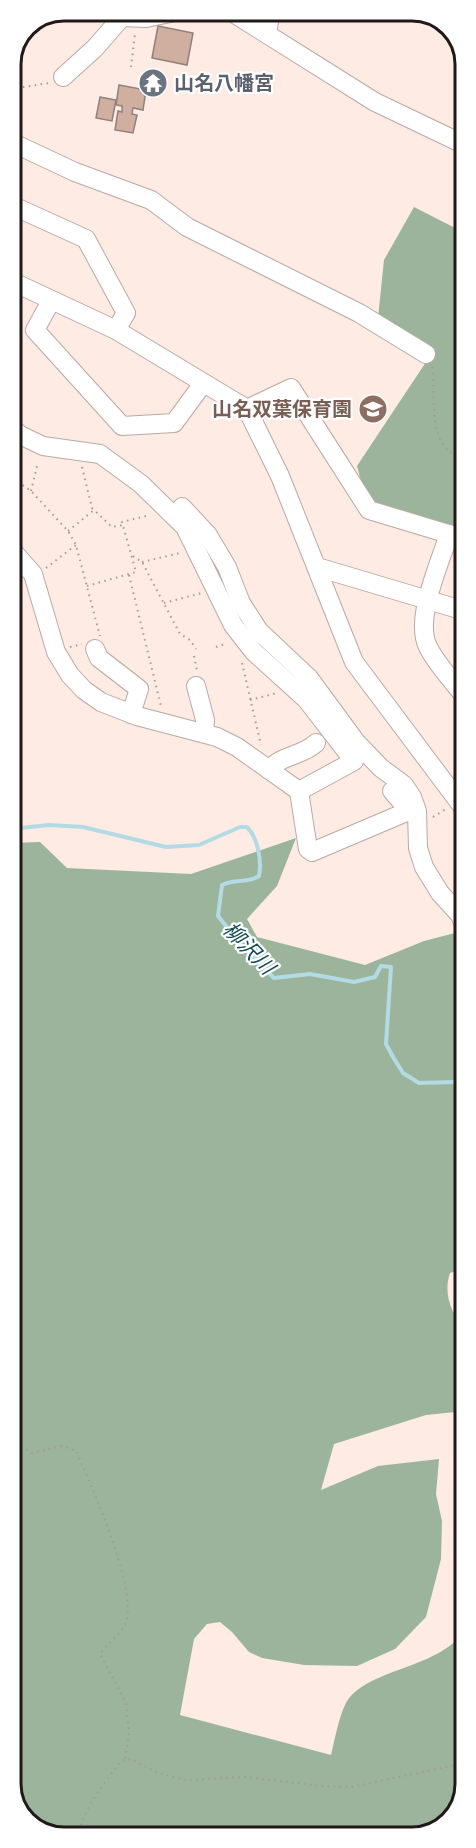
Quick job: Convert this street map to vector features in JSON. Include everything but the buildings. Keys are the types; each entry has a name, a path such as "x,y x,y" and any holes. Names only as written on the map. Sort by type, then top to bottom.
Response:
{"street":[{"path":"63,77 95,48 119,21"},
{"path":"248,21 375,102 455,140"},
{"path":"267,32 269,21"},
{"path":"21,147 75,172 151,200 187,227 359,313 426,354"},
{"path":"21,210 86,239 126,313 116,330"},
{"path":"21,286 116,330 202,385 247,409 280,476 354,662 455,797"},
{"path":"51,301 35,330 122,426 174,423 202,385"},
{"path":"247,409 291,388 369,510 455,535"},
{"path":"21,422 35,433 56,439 96,442 133,462 180,504 208,535 227,567 241,603 259,631 309,678 362,748 381,768 404,785 417,811 418,848 429,876 455,909"},
{"path":"21,436 43,447 100,454 141,484 171,513 185,527 203,559 233,625 254,652 306,699 354,761 361,763 394,793 404,805 404,813 312,852 308,849 299,791 237,747 204,733 131,714 101,702 84,690 70,675 56,652 33,574 21,563"},
{"path":"455,540 429,599 423,623 424,638 429,648 455,683"},
{"path":"317,567 455,608"},
{"path":"91,644 99,658 139,689 131,714"},
{"path":"196,686 205,720 204,733"},
{"path":"269,770 278,760 307,752 316,743"},
{"path":"299,791 354,761"}],"path":[{"path":"131,66 134,45"},
{"path":"21,87 55,82 63,77"},
{"path":"426,354 431,360 434,375 438,435 444,448 455,456"},
{"path":"32,491 40,452"},
{"path":"80,459 94,510 112,527 123,525"},
{"path":"21,484 32,491 68,531 76,545 101,639 91,644 76,646"},
{"path":"68,531 94,510"},
{"path":"87,586 136,572 122,522 160,512"},
{"path":"50,566 76,545"},
{"path":"142,562 182,553"},
{"path":"131,555 142,562 180,634 190,640 196,649"},
{"path":"129,575 163,715"},
{"path":"163,603 211,591"},
{"path":"216,646 237,641"},
{"path":"241,661 261,745"},
{"path":"250,700 279,693 282,687"},
{"path":"418,827 455,808"},
{"path":"21,1446 32,1453 62,1446 76,1451 121,1564 127,1616 118,1635 109,1641 100,1654 126,1703 130,1721 128,1748 125,1760 100,1789 80,1827"},
{"path":"125,1760 131,1759 158,1773 186,1780 246,1777 320,1786 352,1787 455,1765"}],"green space":[{"path":"414,207 455,228 455,526 376,503 363,488 357,466 432,353 378,318 384,260"},
{"path":"296,838 277,886 247,919 257,937 365,965 424,941 455,933 455,1271 450,1273 447,1288 455,1314 455,1412 426,1415 334,1444 321,1490 378,1466 439,1459 436,1494 442,1521 441,1559 426,1617 395,1649 357,1666 304,1665 262,1658 249,1652 220,1622 207,1624 194,1639 180,1715 331,1755 345,1705 354,1693 368,1683 438,1653 455,1641 455,1789 446,1810 436,1820 420,1826 62,1827 40,1820 30,1810 22,1792 21,843 40,842 67,868 191,874"}],"waterway":[{"name":"柳沢川","path":"21,828 49,825 83,827 166,847 199,845 240,827 247,827 254,837 258,850 259,876 222,885 218,916 241,945 274,978 310,974 354,982 375,977 381,966 391,967 386,1044 393,1057 403,1073 419,1083 455,1082"}],"place":[{"name":"山名八幡宮","path":"153,83"},
{"name":"山名双葉保育園","path":"373,409"}]}
